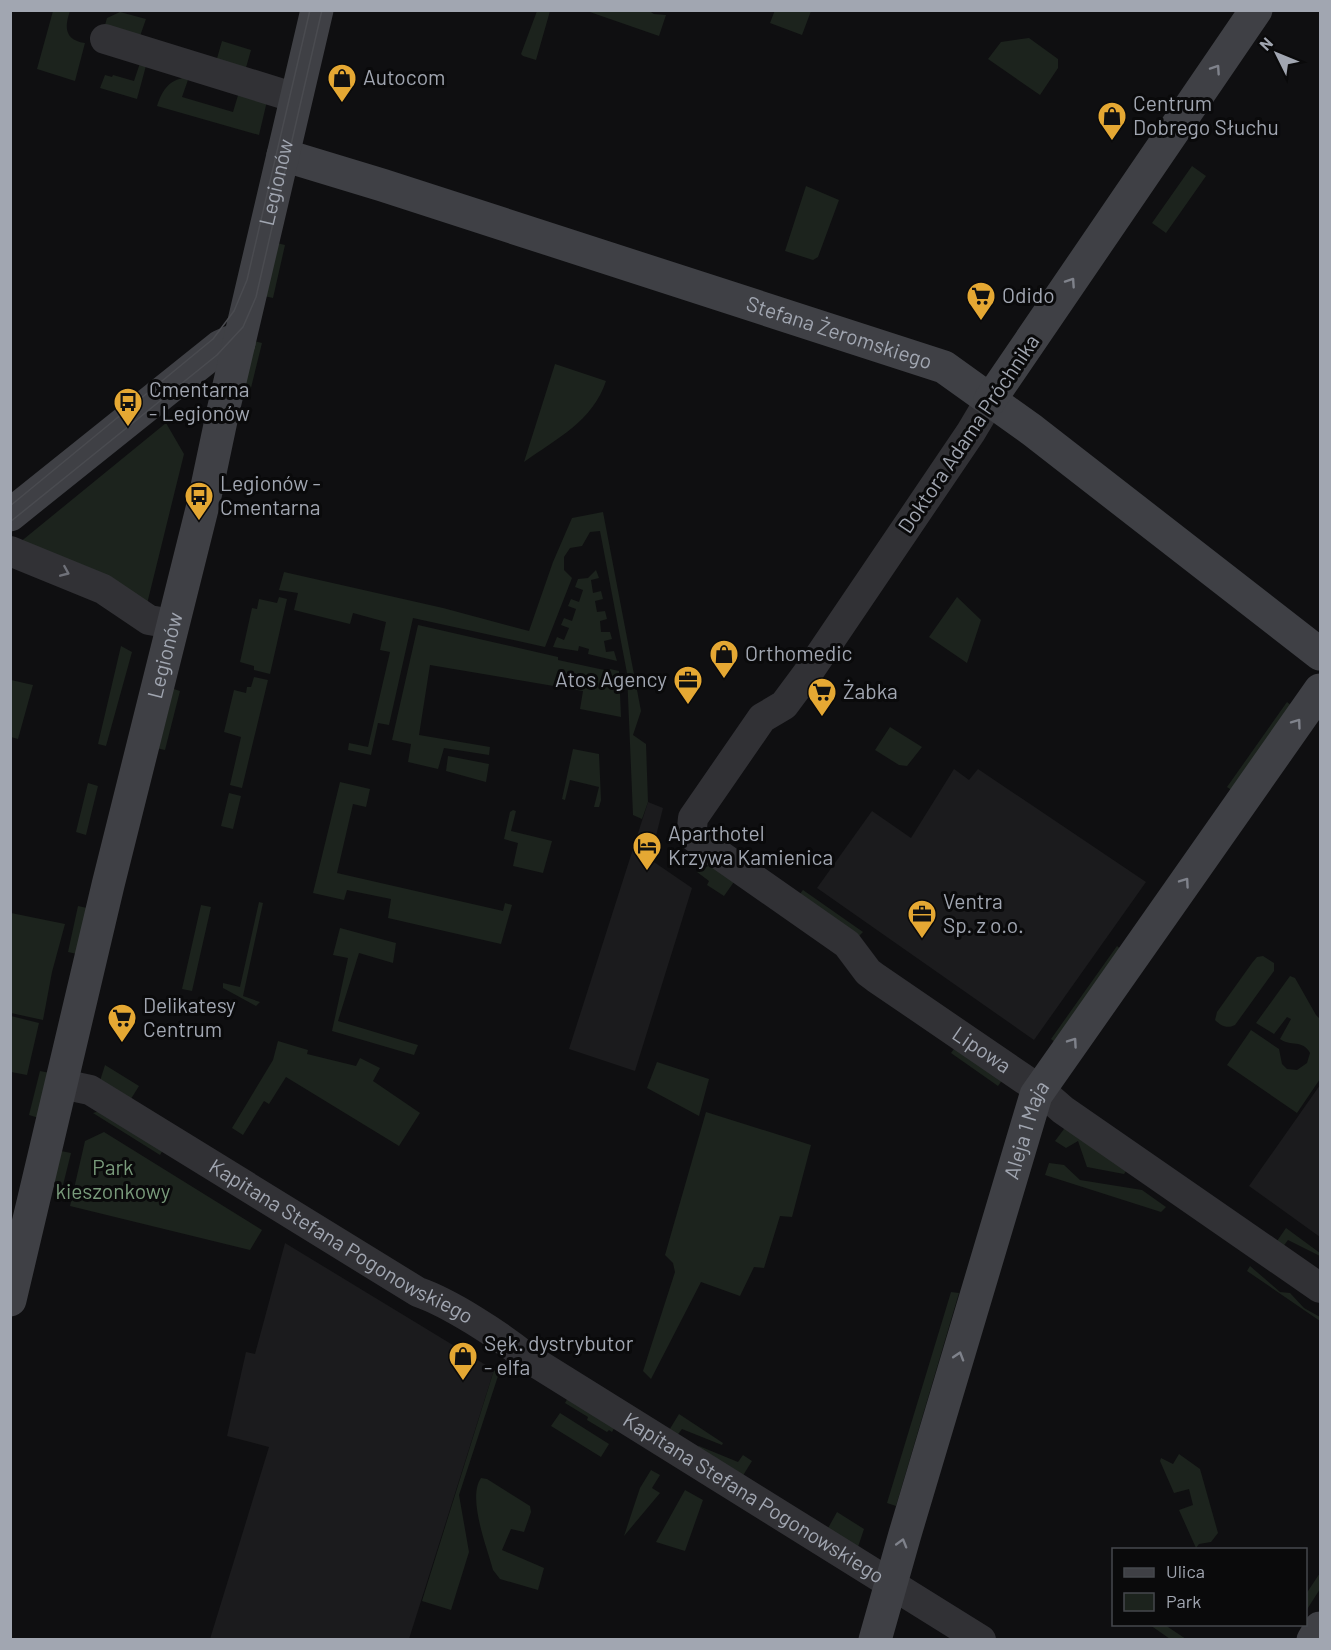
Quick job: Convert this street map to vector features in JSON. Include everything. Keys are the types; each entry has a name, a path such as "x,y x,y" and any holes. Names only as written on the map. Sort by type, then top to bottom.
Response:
{"street":[{"name":"Legionów","path":"10,1300 108,885 204,501 317,10"},
{"name":"Doktora Adama Próchnika","path":"693,818 762,718 784,705 810,670 971,432 990,399 1256,10"},
{"path":"105,39 296,98"},
{"name":"Stefana Żeromskiego","path":"283,155 944,367 1123,500 1320,654"},
{"path":"10,514 225,343 239,343"},
{"path":"10,550 103,589 149,620 172,624"},
{"name":"Aleja 1 Maja","path":"875,1640 1033,1103 1320,690"},
{"name":"Lipowa","path":"693,818 694,837 700,843 847,944 868,972 1040,1090 1054,1104 1320,1288"},
{"name":"Kapitana Stefana Pogonowskiego","path":"62,1084 90,1090 99,1095 418,1292 435,1298 981,1640"},
{"path":"1313,1640 1320,1628"}],"shaded area":[{"path":"954,769 969,780 978,769 1146,882 1034,1040 817,888 872,811 911,838"},
{"path":"648,802 663,808 651,856 654,862 692,888 635,1071 569,1049"},
{"path":"1320,1085 1320,1237 1249,1186"},
{"path":"285,1243 494,1370 409,1639 210,1639 269,1447 227,1436 246,1352 255,1354"}],"green space":[{"path":"775,10 811,11 802,35 770,23"},
{"path":"53,11 70,11 67,23 68,32 73,39 85,43 75,81 37,69"},
{"path":"537,11 550,11 536,60 521,54"},
{"path":"587,11 649,11 666,15 659,36"},
{"path":"120,12 146,19 139,39 105,25 107,18"},
{"path":"1029,38 1058,59 1058,68 1040,95 988,59 1001,42"},
{"path":"222,41 251,50 245,71 216,62"},
{"path":"141,60 147,62 137,99 100,88 105,75 134,81"},
{"path":"189,77 182,97 233,112 239,92 267,101 259,135 157,106 162,94 172,82"},
{"path":"1192,166 1206,176 1166,233 1152,223"},
{"path":"806,186 839,200 818,257 813,260 785,251"},
{"path":"277,243 285,245 273,298 264,296"},
{"path":"254,341 262,343 249,396 241,395"},
{"path":"555,364 606,381 600,395 583,418 561,437 524,462"},
{"path":"166,423 184,454 147,604 19,543"},
{"path":"603,512 641,711 633,735 646,744 648,802 642,819 633,815 627,673 600,531 590,532 582,546 570,548 564,557 564,570 572,578 545,647 413,618 389,725 378,723 371,755 348,750 349,743 368,747 390,652 380,650 386,622 353,613 350,624 294,610 298,593 279,590 284,572 443,608 529,631 553,562 572,518"},
{"path":"596,570 599,578 591,580 593,593 601,591 603,599 595,601 597,612 605,611 607,619 600,621 601,632 610,632 612,639 604,641 606,652 614,651 617,661 588,654 589,649 579,646 578,651 553,647 557,637 564,640 569,628 561,625 564,618 572,621 576,609 568,606 571,599 579,602 583,590 575,587 578,579 588,578"},
{"path":"279,597 287,599 270,674 254,670 254,666 240,662 252,608 257,609 259,599 277,603"},
{"path":"957,597 981,620 967,663 929,637"},
{"path":"418,625 558,657 558,660 619,671 621,717 580,709 583,691 430,665 419,735 490,747 489,755 444,748 438,769 408,762 411,744 392,740"},
{"path":"121,646 132,652 106,746 98,744"},
{"path":"254,677 268,680 242,788 230,785 241,737 224,732 234,690 246,693"},
{"path":"11,680 33,685 18,739 11,737"},
{"path":"171,688 180,691 165,750 156,748"},
{"path":"1287,702 1292,706 1233,791 1227,787"},
{"path":"890,727 922,747 907,766 899,765 875,750"},
{"path":"573,749 599,754 601,800 599,807 594,807 599,787 570,780 565,800 562,799"},
{"path":"448,756 489,764 486,782 446,771"},
{"path":"340,782 370,789 366,807 353,804 337,873 503,911 505,903 512,905 501,944 388,918 391,899 347,890 344,900 313,893"},
{"path":"88,783 98,786 86,835 76,832"},
{"path":"229,793 241,796 233,829 221,826"},
{"path":"516,811 511,831 552,841 543,873 513,866 518,843 504,839 510,812"},
{"path":"704,862 736,879 724,896 707,885 709,881 697,872 708,866"},
{"path":"803,890 863,932 859,936 799,895"},
{"path":"259,902 263,903 243,996 260,1002 256,1006 223,988 223,983 240,987"},
{"path":"201,905 211,907 192,991 182,989"},
{"path":"78,906 87,908 77,954 68,952"},
{"path":"11,913 65,924 52,972 43,1020 11,1013"},
{"path":"340,928 396,943 393,963 359,953 338,1021 418,1045 414,1055 332,1031 348,958 333,955"},
{"path":"1117,946 1123,951 1057,1044 1051,1039"},
{"path":"1263,956 1274,963 1274,971 1235,1025 1227,1027 1220,1024 1215,1020 1217,1012 1252,963 1257,957"},
{"path":"1290,976 1295,978 1320,1019 1320,1079 1297,1113 1227,1065 1251,1030 1279,1049 1282,1064 1287,1069 1297,1070 1307,1063 1310,1053 1304,1046 1280,1039 1291,1019 1287,1017 1274,1034 1256,1023"},
{"path":"11,1016 39,1023 27,1075 11,1072"},
{"path":"278,1041 308,1050 307,1054 356,1066 360,1058 380,1068 373,1081 420,1113 399,1146 286,1077 269,1104 264,1101 243,1135 232,1128 273,1060"},
{"path":"956,1046 1003,1079 998,1086 951,1053"},
{"path":"657,1062 709,1079 699,1116 647,1088"},
{"path":"105,1065 139,1086 129,1102 99,1084"},
{"path":"40,1071 50,1073 39,1118 29,1115"},
{"path":"100,1111 164,1148 160,1155 93,1113"},
{"path":"706,1112 811,1145 792,1217 780,1216 764,1268 754,1267 740,1296 701,1282 651,1379 643,1371 675,1272 673,1263 665,1255"},
{"path":"1067,1125 1128,1168 1124,1174 1087,1167 1078,1141 1066,1148 1055,1141"},
{"name":"Park kieszonkowy","path":"104,1132 262,1230 250,1250 70,1206 85,1141"},
{"path":"61,1151 71,1153 62,1189 52,1187"},
{"path":"1049,1163 1064,1165 1080,1180 1142,1190 1166,1207 1161,1212 1045,1175"},
{"path":"1286,1228 1320,1253 1320,1256 1288,1240 1282,1248 1275,1244"},
{"path":"1250,1266 1280,1292 1290,1293 1304,1308 1320,1317 1320,1321 1247,1271"},
{"path":"951,1292 959,1293 896,1506 887,1503"},
{"path":"494,1370 499,1373 459,1495 469,1552 451,1610 422,1601"},
{"path":"569,1396 616,1425 612,1432 609,1430 607,1432 587,1420 588,1417 565,1403"},
{"path":"560,1413 609,1444 601,1457 551,1426"},
{"path":"679,1414 723,1443 722,1445 682,1429 676,1437 668,1432"},
{"path":"699,1446 738,1462 743,1455 752,1461 742,1477 697,1449"},
{"path":"1179,1454 1200,1469 1218,1533 1211,1542 1199,1544 1196,1548 1179,1510 1193,1505 1189,1489 1174,1493 1160,1461 1161,1458 1173,1464"},
{"path":"651,1470 660,1475 652,1488 660,1493 624,1536 640,1488"},
{"path":"481,1478 487,1479 530,1506 531,1512 524,1532 511,1529 502,1550 544,1568 538,1590 500,1579 493,1570 477,1510 477,1487"},
{"path":"685,1490 703,1500 685,1551 656,1542"},
{"path":"837,1512 864,1529 858,1547 827,1530"},
{"path":"1320,1573 1320,1589 1307,1609 1307,1592"},
{"path":"1151,1626 1166,1626 1186,1639 1170,1639"}],"tram line":[{"path":"10,506 213,339 234,311 247,280 310,10"},
{"path":"10,522 217,355 243,327 256,297 322,10"}],"place":[{"name":"Autocom","path":"342,104"},
{"name":"Centrum Dobrego Słuchu","path":"1112,142"},
{"name":"Odido","path":"981,322"},
{"name":"Cmentarna - Legionów","path":"128,428"},
{"name":"Legionów - Cmentarna","path":"199,522"},
{"name":"Orthomedic","path":"724,680"},
{"name":"Atos Agency","path":"688,706"},
{"name":"Żabka","path":"822,718"},
{"name":"Aparthotel Krzywa Kamienica","path":"647,872"},
{"name":"Ventra Sp. z o.o.","path":"922,940"},
{"name":"Delikatesy Centrum","path":"122,1044"},
{"name":"Sęk. dystrybutor - elfa","path":"463,1382"}]}
